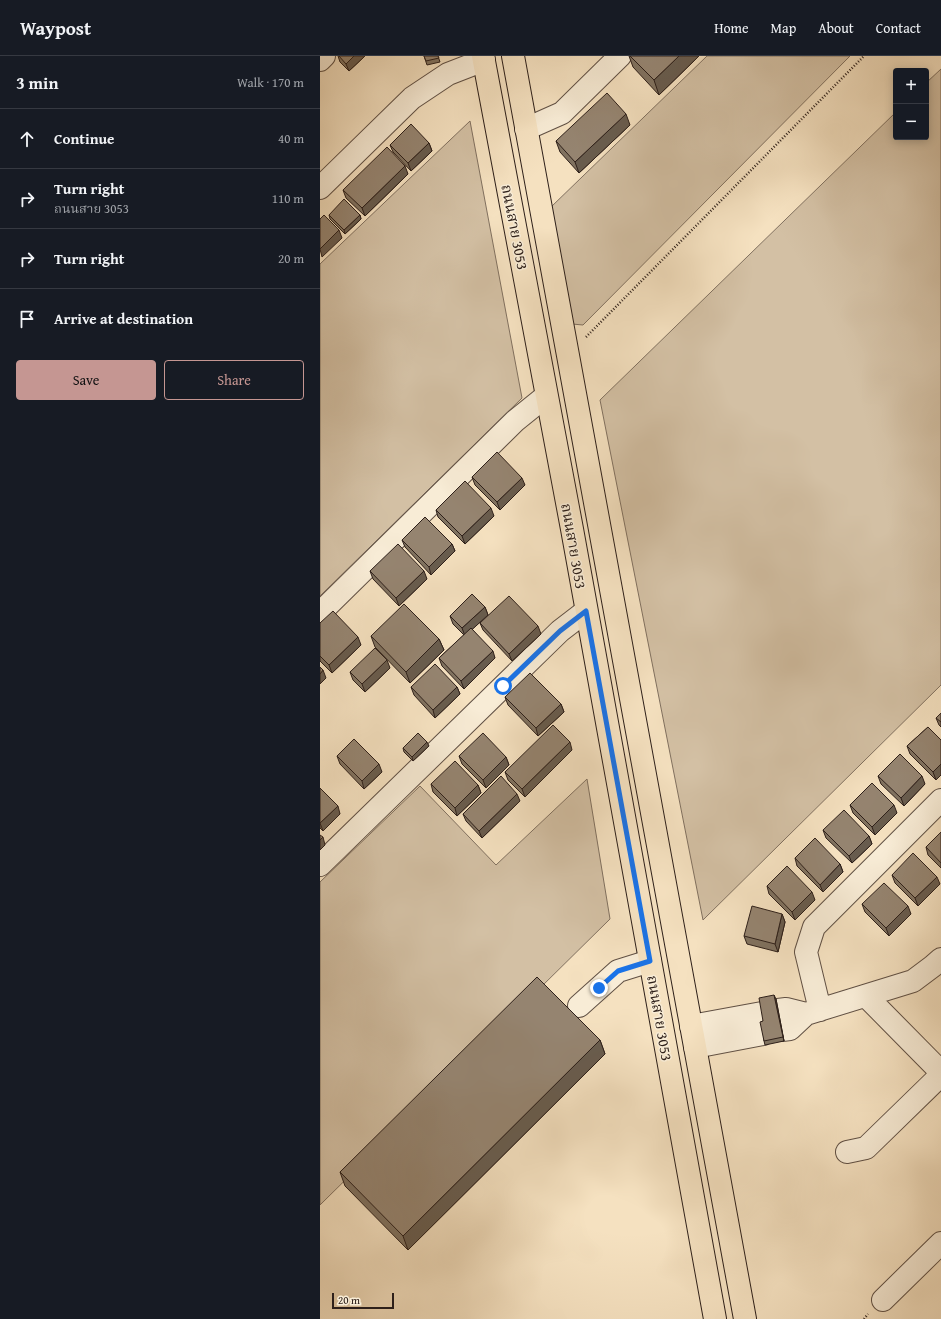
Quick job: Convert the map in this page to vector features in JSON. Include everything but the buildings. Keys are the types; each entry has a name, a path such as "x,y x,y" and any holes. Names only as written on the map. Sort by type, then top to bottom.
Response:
{"main road":[{"name":"ถนนสาย 3053","path":"513,56 744,1319"},
{"name":"ถนนสาย 3053","path":"483,58 572,529 715,1319"}],"street":[{"path":"320,60 324,56"},
{"path":"526,129 562,113 620,56"},
{"path":"320,188 412,98 448,74 483,58"},
{"path":"320,613 515,421 546,396"},
{"path":"320,865 560,631 586,611"},
{"path":"813,1012 806,952 814,927 941,800"},
{"path":"693,1037 771,1022 790,1029 813,1012 913,982 941,959"},
{"path":"579,1006 618,971 650,961"},
{"path":"847,1152 866,1148 941,1074 866,996"},
{"path":"883,1300 941,1244"}],"path":[{"path":"568,354 864,56"}],"shaded area":[{"path":"707,56 850,56 583,325 572,324 551,207"},
{"path":"941,69 941,685 703,920 600,400 893,115 893,140 929,140 929,80"},
{"path":"470,121 522,398 320,596 320,264"},
{"path":"587,779 610,919 320,1205 320,882 420,786 496,865"}],"route":[{"path":"503,686 560,631 586,611 650,961 618,971 599,988"}]}
